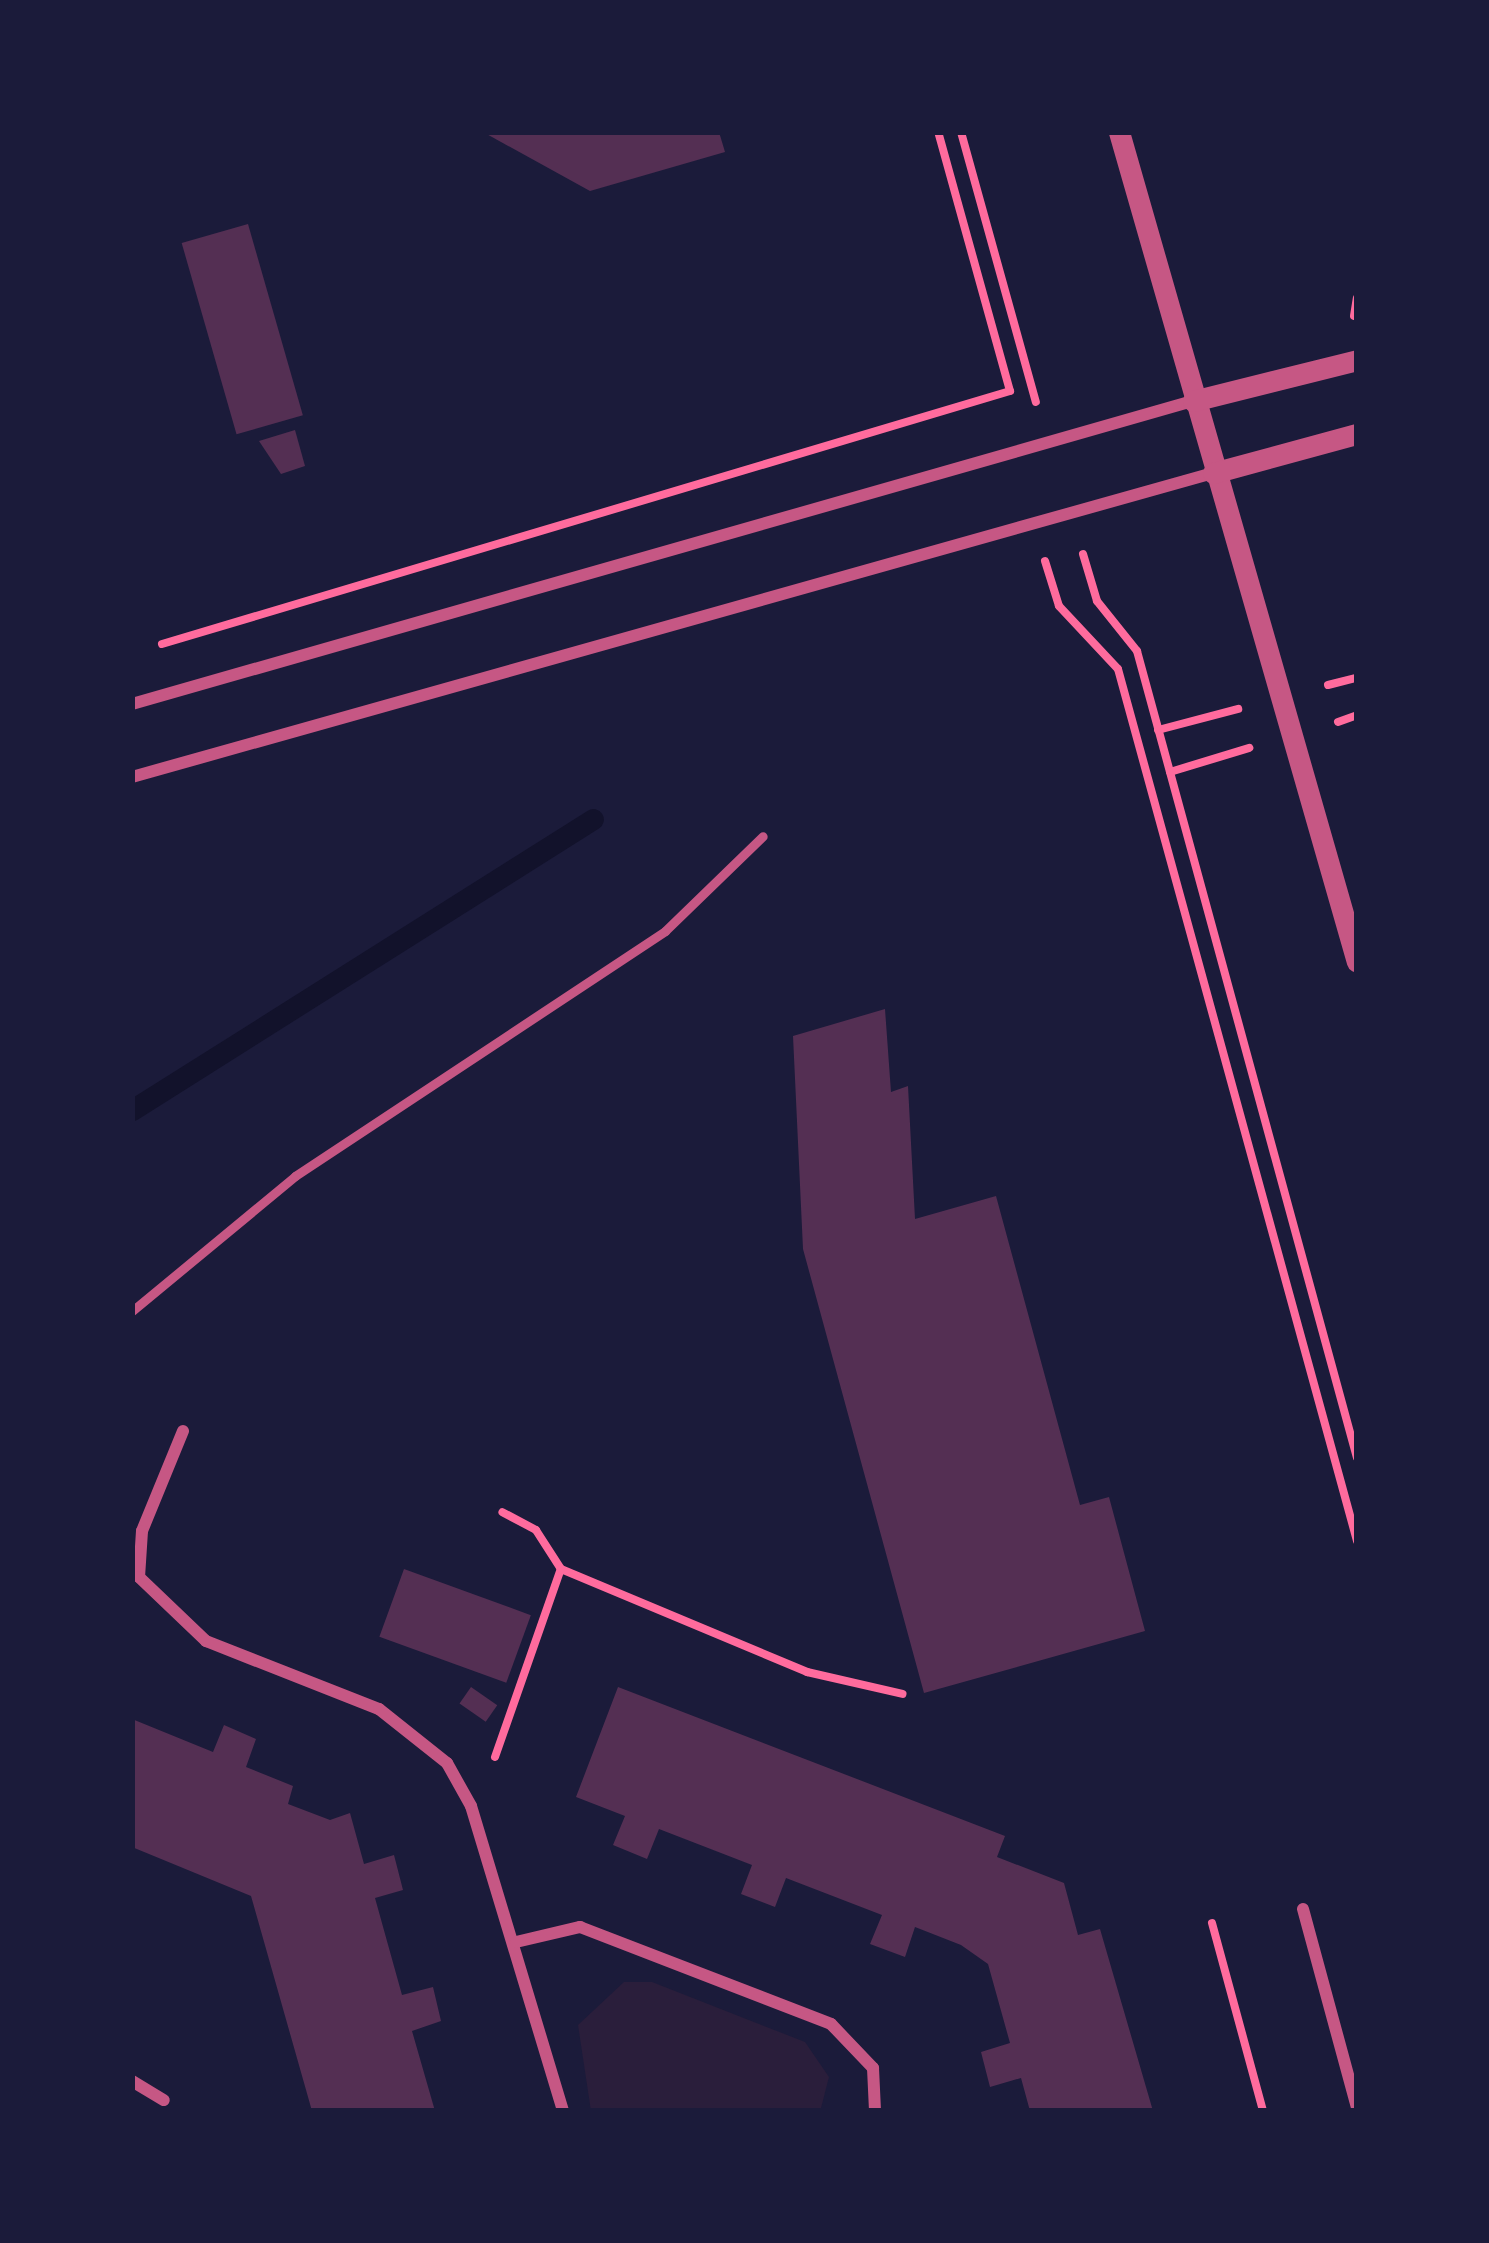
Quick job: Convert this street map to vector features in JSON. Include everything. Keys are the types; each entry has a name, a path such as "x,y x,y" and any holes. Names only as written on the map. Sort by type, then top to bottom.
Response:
{"street":[{"path":"1119,132 1213,473 1357,962"},
{"path":"132,704 1011,446 1357,360"},
{"path":"132,777 1032,520 1357,434"},
{"path":"183,1431 142,1532 139,1577 165,1612 206,1641 379,1709 457,1780 516,1942 563,2111"},
{"path":"1303,1910 1357,2108"},
{"path":"516,1942 580,1927 831,2024 873,2068 875,2111"},
{"path":"132,2081 164,2100"}],"lane":[{"path":"132,1311 263,1198 665,932 763,836"}],"path":[{"path":"146,650 1010,391 938,132"},
{"path":"961,132 1047,437"},
{"path":"996,398 1011,446"},
{"path":"1071,511 1097,601 1137,651 1357,1458"},
{"path":"1032,520 1059,606 1118,669 1357,1541"},
{"path":"502,1512 536,1530 562,1569 806,1672 903,1694"},
{"path":"457,1780 498,1755 562,1569"},
{"path":"1212,1923 1262,2111"}],"shaded area":[{"path":"624,1982 652,1982 805,2042 829,2077 821,2108 591,2111 578,2025"}],"building":[{"path":"483,132 719,132 725,152 590,191"},
{"path":"248,224 303,415 237,434 182,243"},
{"path":"295,430 305,466 281,474 259,441"},
{"path":"885,1009 891,1092 908,1086 915,1219 996,1196 1080,1505 1109,1497 1145,1631 924,1693 803,1249 793,1036"},
{"path":"404,1569 531,1615 506,1683 379,1637"},
{"path":"471,1687 497,1705 486,1722 460,1703"},
{"path":"618,1687 1005,1836 997,1857 1064,1883 1078,1935 1100,1929 1153,2111 1030,2111 1021,2078 990,2087 981,2052 1010,2043 988,1964 961,1945 915,1927 905,1957 870,1944 882,1915 786,1878 775,1907 741,1894 752,1865 659,1829 647,1859 613,1845 625,1816 576,1797"},
{"path":"132,1719 213,1752 224,1725 256,1739 246,1767 293,1786 288,1804 330,1820 350,1813 364,1864 394,1855 403,1890 375,1898 402,1995 433,1987 441,2021 412,2031 435,2111 312,2111 251,1896 132,1847"}],"waterway":[{"path":"132,1110 593,819"}]}
